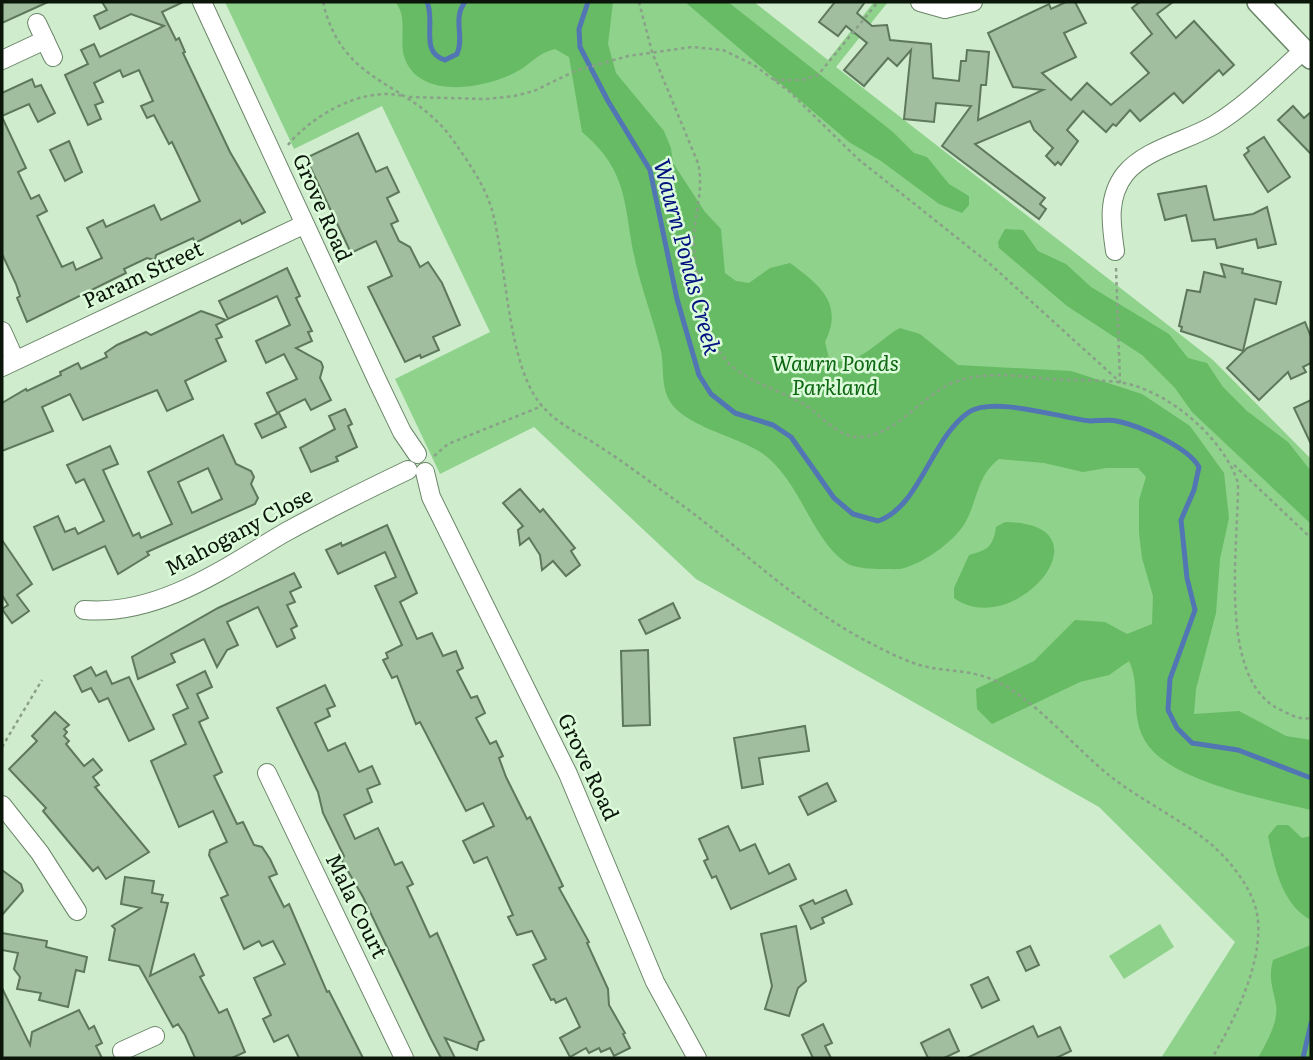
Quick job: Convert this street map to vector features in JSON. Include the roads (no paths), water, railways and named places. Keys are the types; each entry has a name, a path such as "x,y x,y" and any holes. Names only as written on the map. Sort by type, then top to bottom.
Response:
{"street":[{"name":"Grove Road","path":"202,2 416,465 568,774 655,982 697,1058"},
{"path":"920,2 945,9 973,2"},
{"path":"1115,251 1111,207 1116,189 1125,173 1236,110 1308,54 1258,2"},
{"path":"37,23 53,57"},
{"path":"2,60 45,40"},
{"name":"Param Street","path":"9,363 303,225"},
{"path":"2,331 9,363"},
{"name":"Mahogany Close","path":"84,610 122,610 186,589 287,532 416,465"},
{"name":"Mala Court","path":"267,773 404,1058"},
{"path":"2,805 40,853 77,911"},
{"path":"122,1051 147,1046"}],"waterway":[{"name":"Waurn Ponds Creek","path":"427,2 432,51 445,60 457,54 460,41 459,15 465,2"},
{"name":"Waurn Ponds Creek","path":"588,2 579,29 580,47 608,101 650,170 677,299 699,375 711,394 735,413 773,425 791,437 834,498 853,514 878,521 905,502 956,424 969,412 980,408 1011,407 1090,421 1117,421 1150,432 1185,452 1199,467 1194,490 1181,520 1187,578 1195,610 1170,679 1168,710 1177,728 1192,743 1238,750 1311,778"},
{"name":"Waurn Ponds Creek","path":"1303,1058 1311,1023"}],"park label":[{"name":"Waurn Ponds Parkland","path":"835,376"}]}
